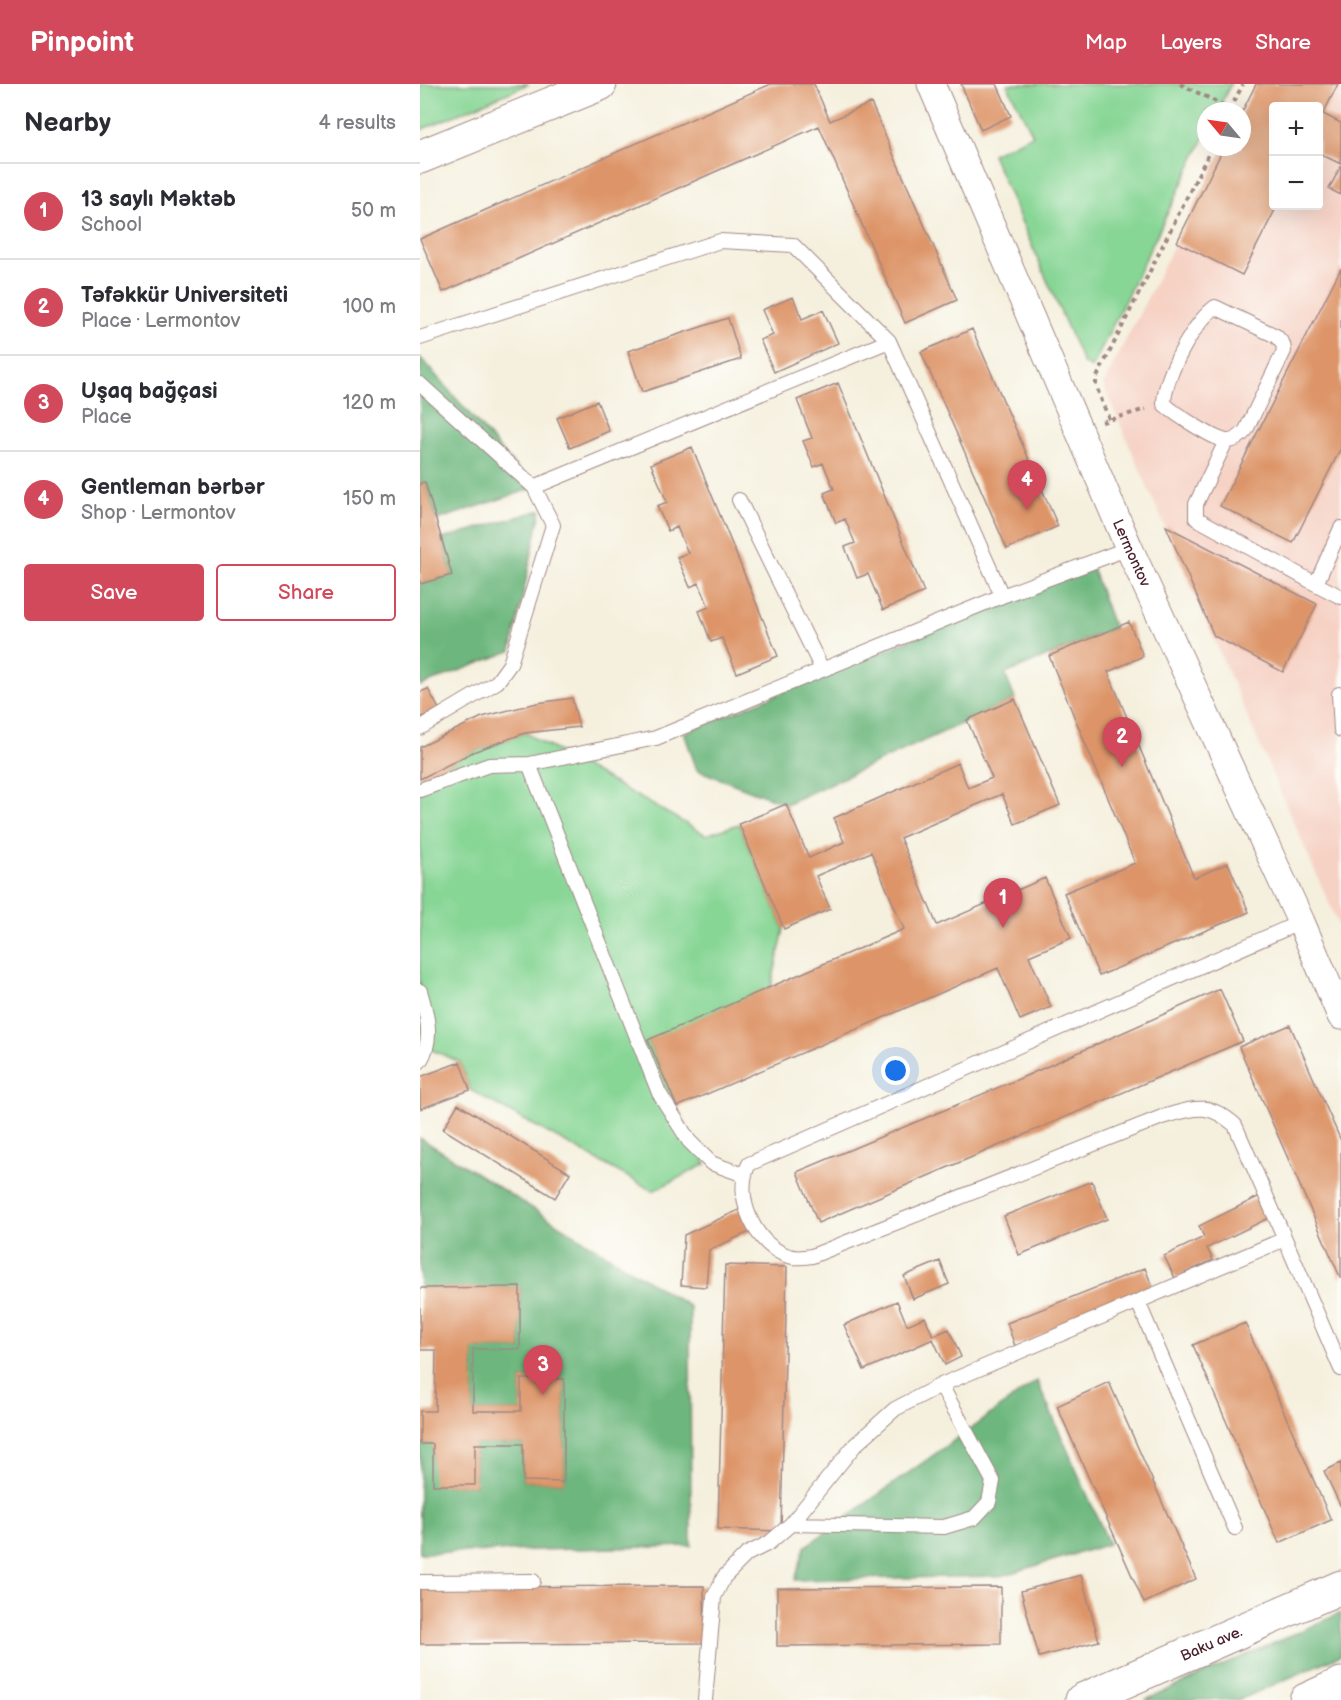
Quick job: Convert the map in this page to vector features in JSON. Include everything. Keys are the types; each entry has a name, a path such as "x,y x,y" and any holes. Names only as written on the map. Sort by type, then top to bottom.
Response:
{"street":[{"path":"420,157 600,84"},
{"name":"Lermontov","path":"931,84 1129,548 1301,922 1334,981 1341,1016"},
{"name":"Baku ave.","path":"1082,1700 1341,1587"},
{"path":"1306,1700 1341,1684"}],"lane":[{"path":"420,338 720,241 793,245 889,341 1002,596"},
{"path":"1215,307 1276,336 1283,344 1284,351 1246,430 1236,439 1226,441 1176,415 1164,404 1164,388 1201,318 1215,307"},
{"path":"534,487 889,341"},
{"path":"420,384 534,487 554,525 510,664 497,682 420,728"},
{"path":"1226,441 1196,504 1194,513 1196,518 1341,597"},
{"path":"739,500 822,669"},
{"path":"1316,584 1341,528"},
{"path":"420,790 489,765 529,764 656,738 1002,596 1129,548"},
{"path":"1339,694 1341,730"},
{"path":"529,764 659,1093 689,1142 711,1163 744,1175"},
{"path":"1301,922 749,1164 741,1189 745,1207 757,1231 771,1246 793,1257 812,1256 1162,1117 1196,1107 1220,1112 1235,1125 1341,1369"},
{"path":"420,991 426,1011 429,1042 420,1061"},
{"path":"705,1700 714,1597 724,1577 747,1554 769,1543 791,1524 863,1438 895,1409 941,1385 1285,1239"},
{"path":"1138,1302 1234,1528"},
{"path":"791,1524 944,1527 974,1518 989,1502 993,1481 941,1385"},
{"path":"420,1582 533,1581"}],"path":[{"path":"1180,84 1216,102"},
{"path":"1235,102 1243,84"},
{"path":"1109,419 1096,386 1096,380 1208,156"},
{"path":"1079,430 1164,404"}],"shaded area":[{"path":"1256,84 1341,84 1341,931 1103,385 1219,156 1251,156 1251,106"}],"green space":[{"path":"420,84 529,84 420,130"},
{"path":"1007,84 1231,84 1222,102 1197,102 1197,152 1092,368 1083,363 992,154 1033,135"},
{"path":"420,357 534,488 437,520 425,482 420,483"},
{"path":"541,510 511,651 420,686 420,584 452,575 442,539"},
{"path":"1091,565 1114,628 1005,674 1015,699 786,804 697,770 684,733"},
{"path":"525,733 706,835 739,824 784,929 771,987 648,1041 677,1107 706,1164 653,1191 470,1090 460,1062 420,1045 420,779 473,752"},
{"path":"420,1138 690,1307 691,1546 420,1553 420,1444 433,1444 434,1485 475,1485 475,1444 523,1444 523,1481 564,1482 564,1379 521,1379 521,1411 473,1411 473,1349 520,1349 520,1288 420,1288"},
{"path":"1037,1381 1109,1544 1001,1576 795,1580 805,1547"},
{"path":"1341,1613 1341,1655 1239,1700 1145,1700"}],"building":[{"path":"771,84 814,84 830,121 871,103 957,300 905,323 819,126 443,292 420,239"},
{"path":"961,84 997,84 1011,116 981,130"},
{"path":"1256,84 1338,84 1323,114 1323,102 1269,102 1269,210 1275,210 1242,275 1177,242 1220,156 1251,156 1251,102 1247,102"},
{"path":"1323,114 1341,123 1341,164 1323,155"},
{"path":"1341,166 1341,195 1329,189"},
{"path":"1341,268 1341,448 1293,543 1220,506"},
{"path":"793,297 802,319 823,310 838,343 774,372 760,340 773,335 762,310"},
{"path":"728,318 741,359 642,392 628,351"},
{"path":"972,329 1058,526 1007,549 921,352"},
{"path":"838,383 924,592 883,610 868,574 857,578 845,547 855,543 845,519 836,523 824,493 834,489 823,463 814,467 803,441 812,438 797,400"},
{"path":"597,401 609,431 570,448 557,418"},
{"path":"692,447 778,656 737,673 722,638 711,642 699,611 709,607 699,583 690,587 677,557 688,553 677,527 668,531 657,506 667,502 651,464"},
{"path":"425,482 452,575 420,584 420,483"},
{"path":"1166,526 1317,604 1283,672 1214,636"},
{"path":"1129,622 1143,656 1108,672 1194,878 1228,863 1249,912 1099,976 1064,893 1135,863 1049,656"},
{"path":"428,689 439,709 420,718 420,692"},
{"path":"572,698 579,727 525,733 473,752 420,779 420,747 482,717 537,703"},
{"path":"1015,699 1060,805 1015,824 1002,794 900,838 937,925 1045,878 1071,938 1029,956 1051,1007 1020,1020 998,968 677,1107 648,1040 904,929 871,852 816,876 830,909 784,929 739,824 786,804 809,858 844,842 834,818 958,763 968,788 992,778 967,720"},
{"path":"1220,989 1243,1041 818,1223 797,1172 1028,1075"},
{"path":"1290,1025 1341,1141 1341,1279 1239,1047"},
{"path":"460,1062 470,1090 420,1109 420,1077"},
{"path":"458,1104 570,1173 555,1198 443,1129"},
{"path":"1092,1181 1107,1219 1019,1255 1004,1216"},
{"path":"1262,1195 1273,1216 1207,1248 1213,1260 1175,1278 1164,1256 1204,1237 1199,1226"},
{"path":"741,1209 752,1231 709,1250 706,1287 681,1285 684,1235"},
{"path":"940,1261 949,1284 913,1299 904,1276"},
{"path":"725,1265 787,1267 781,1531 718,1529"},
{"path":"1145,1268 1154,1291 1015,1346 1007,1323"},
{"path":"520,1287 520,1349 473,1349 473,1411 521,1411 521,1379 564,1379 564,1482 523,1481 523,1444 475,1444 475,1485 433,1485 433,1444 420,1444 420,1411 435,1411 436,1350 420,1350 420,1288"},
{"path":"897,1301 907,1325 925,1317 933,1336 949,1329 961,1357 945,1365 933,1339 864,1370 844,1325"},
{"path":"1245,1323 1331,1520 1279,1543 1193,1345"},
{"path":"1109,1382 1196,1579 1144,1603 1057,1406"},
{"path":"1341,1463 1341,1507 1324,1471"},
{"path":"1081,1575 1099,1641 1039,1657 1021,1591"},
{"path":"704,1586 705,1643 420,1644 420,1587"},
{"path":"1001,1587 1001,1644 777,1646 777,1588"}],"place":[{"name":"Gentleman bәrbәr","path":"1027,510"},
{"name":"Təfəkkür Universiteti","path":"1122,767"},
{"name":"13 saylı Məktəb","path":"1003,928"},
{"name":"Uşaq bağçasi","path":"543,1395"}]}
